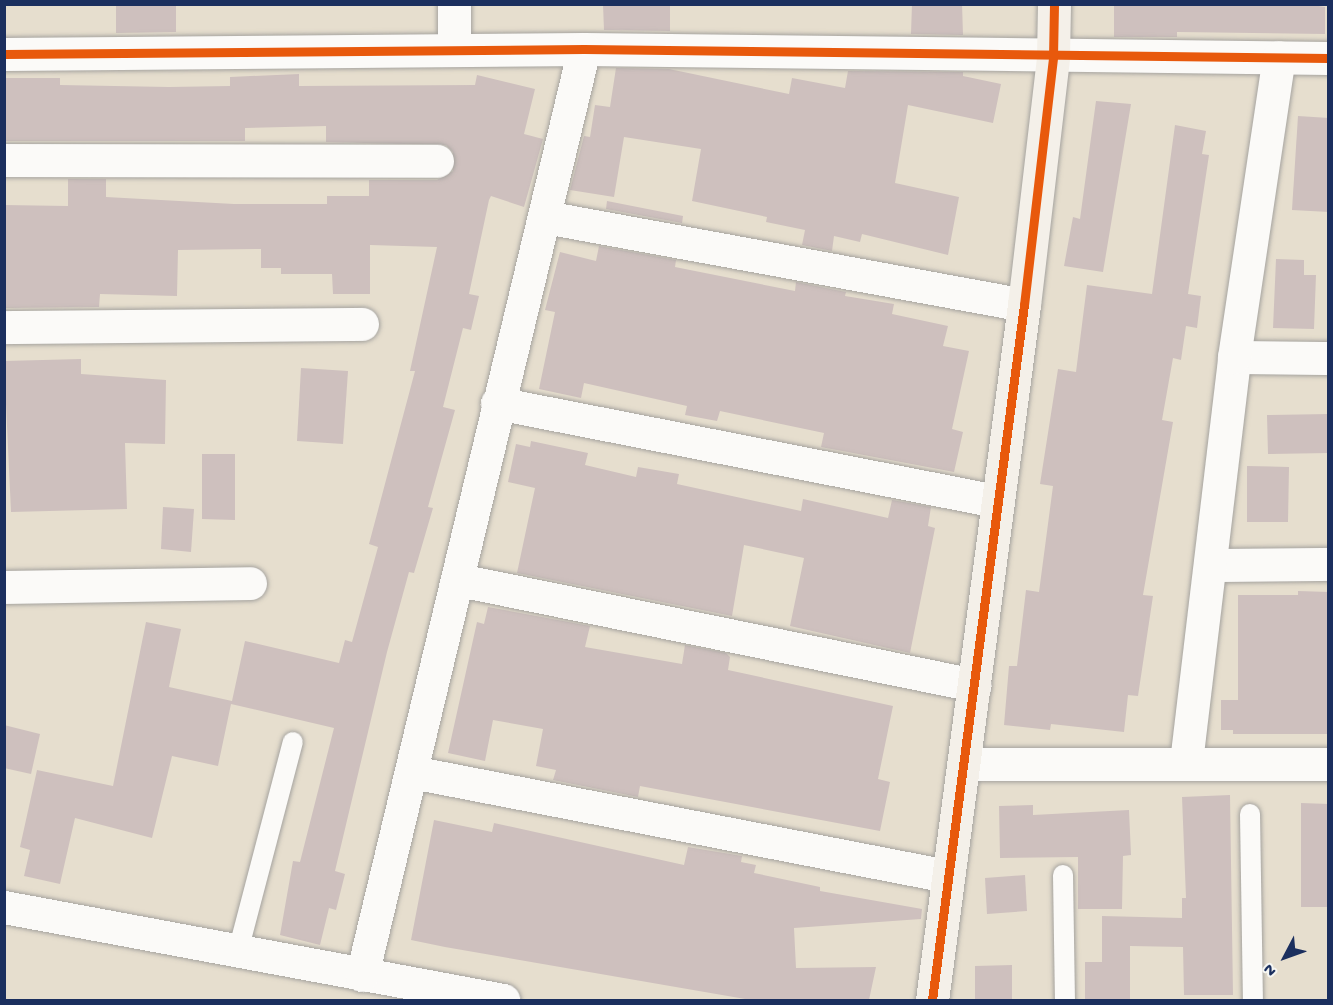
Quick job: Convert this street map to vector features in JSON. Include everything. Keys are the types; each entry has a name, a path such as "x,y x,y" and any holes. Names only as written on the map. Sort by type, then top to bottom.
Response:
{"street":[{"path":"454,4 454,50"},
{"path":"932,1000 947,876 965,764 996,501 1024,305 1053,57 1054,4"},
{"path":"362,975 459,580 496,403 546,217 584,49"},
{"path":"4,54 584,49 1053,57 1329,58"},
{"path":"1186,762 1234,357 1279,57"},
{"path":"4,160 437,161"},
{"path":"546,217 1024,305"},
{"path":"4,327 362,324"},
{"path":"1234,357 1329,358"},
{"path":"496,403 996,501"},
{"path":"1211,565 1329,564"},
{"path":"459,580 974,685"},
{"path":"4,587 249,583"},
{"path":"965,764 1186,762 1329,764"},
{"path":"412,772 947,876"},
{"path":"4,907 503,1000"}],"lane":[{"path":"238,951 293,742"},
{"path":"1250,814 1253,1000"},
{"path":"1062,875 1065,1000"}],"building":[{"path":"116,4 176,4 176,32 116,33"},
{"path":"603,4 670,4 670,31 604,30"},
{"path":"912,4 962,4 963,35 911,34"},
{"path":"1114,4 1306,4 1325,7 1325,34 1177,32 1177,37 1114,37"},
{"path":"616,68 669,69 789,94 792,78 845,88 848,71 963,72 963,76 1001,84 993,123 908,105 895,183 959,197 948,255 862,234 860,242 834,236 832,251 802,245 805,230 766,222 767,217 692,201 701,149 624,137 614,197 570,190 584,136 590,137 595,105 610,107"},
{"path":"299,74 299,86 475,85 477,75 535,89 524,134 543,139 524,207 491,196 489,200 469,294 479,296 471,330 463,328 443,407 455,410 428,507 433,508 414,573 409,572 387,652 335,871 345,874 336,910 329,908 320,945 280,935 293,861 300,862 334,728 231,704 218,766 172,756 152,838 75,818 60,884 24,876 30,850 20,847 37,770 113,786 146,622 181,629 169,687 232,701 245,641 339,663 345,640 352,642 378,547 369,544 415,371 410,371 437,247 370,245 370,294 333,294 332,274 281,274 281,268 261,268 261,249 178,250 177,296 100,294 99,307 4,308 4,205 68,206 68,179 106,179 106,197 234,204 327,204 327,196 369,196 369,180 437,180 453,171 453,152 446,145 326,142 326,126 245,128 245,141 4,141 4,78 60,78 60,85 169,87 230,86 230,77"},
{"path":"1096,101 1131,104 1103,272 1064,266 1073,217 1080,219"},
{"path":"1298,116 1329,118 1329,212 1292,210"},
{"path":"1175,125 1206,131 1202,154 1209,155 1188,294 1201,296 1197,328 1186,326 1181,360 1173,358 1162,420 1173,422 1143,595 1153,596 1138,696 1128,695 1124,732 1051,724 1050,730 1004,725 1009,666 1017,666 1026,590 1039,592 1053,486 1040,484 1058,369 1076,372 1087,285 1152,294"},
{"path":"607,201 683,216 682,223 606,209"},
{"path":"599,246 676,260 675,267 795,291 796,282 846,292 845,296 894,304 892,314 948,326 943,346 969,351 952,429 963,432 954,472 821,447 824,433 720,411 717,421 685,415 687,406 584,383 581,398 539,389 555,312 545,310 560,252 596,261"},
{"path":"1276,259 1304,260 1304,275 1316,275 1314,329 1273,328"},
{"path":"81,359 81,374 166,380 165,444 125,443 127,509 11,512 4,361"},
{"path":"301,368 348,371 343,444 297,441"},
{"path":"1329,414 1329,453 1268,454 1267,415"},
{"path":"531,441 588,453 585,465 636,477 638,467 679,474 677,484 801,511 803,499 888,518 892,500 931,507 928,526 935,528 910,653 790,626 804,558 744,545 732,616 517,573 535,488 508,482 516,444 530,447"},
{"path":"202,454 235,454 235,520 202,519"},
{"path":"1247,466 1289,467 1288,522 1247,522"},
{"path":"163,507 194,509 191,552 161,549"},
{"path":"1298,591 1329,592 1329,734 1233,734 1233,730 1221,730 1221,700 1238,700 1238,595 1298,595"},
{"path":"488,607 590,626 585,647 682,664 685,645 726,653 730,657 728,670 893,706 878,779 890,782 880,831 640,786 638,797 553,780 556,770 536,766 543,729 493,720 485,761 448,753 477,622 484,624"},
{"path":"4,725 40,734 31,774 4,768"},
{"path":"1230,795 1233,995 1184,995 1183,947 1130,946 1130,1000 1085,1000 1085,962 1102,962 1102,916 1182,918 1182,898 1186,898 1182,797"},
{"path":"1301,803 1329,804 1329,907 1301,907"},
{"path":"1033,805 1033,815 1129,810 1131,855 1123,856 1122,909 1078,909 1078,857 1000,858 999,806"},
{"path":"434,820 492,832 494,823 684,865 688,847 742,856 741,862 756,865 754,873 820,887 820,891 922,909 921,919 794,928 796,968 876,967 869,1000 751,1000 445,947 411,940"},
{"path":"1025,875 1027,911 987,914 985,878"},
{"path":"1012,965 1012,1000 975,1000 975,966"}],"cycle path":[{"path":"932,1000 1024,305 1053,57 1054,4"},
{"path":"4,54 584,49 1328,58"}]}
